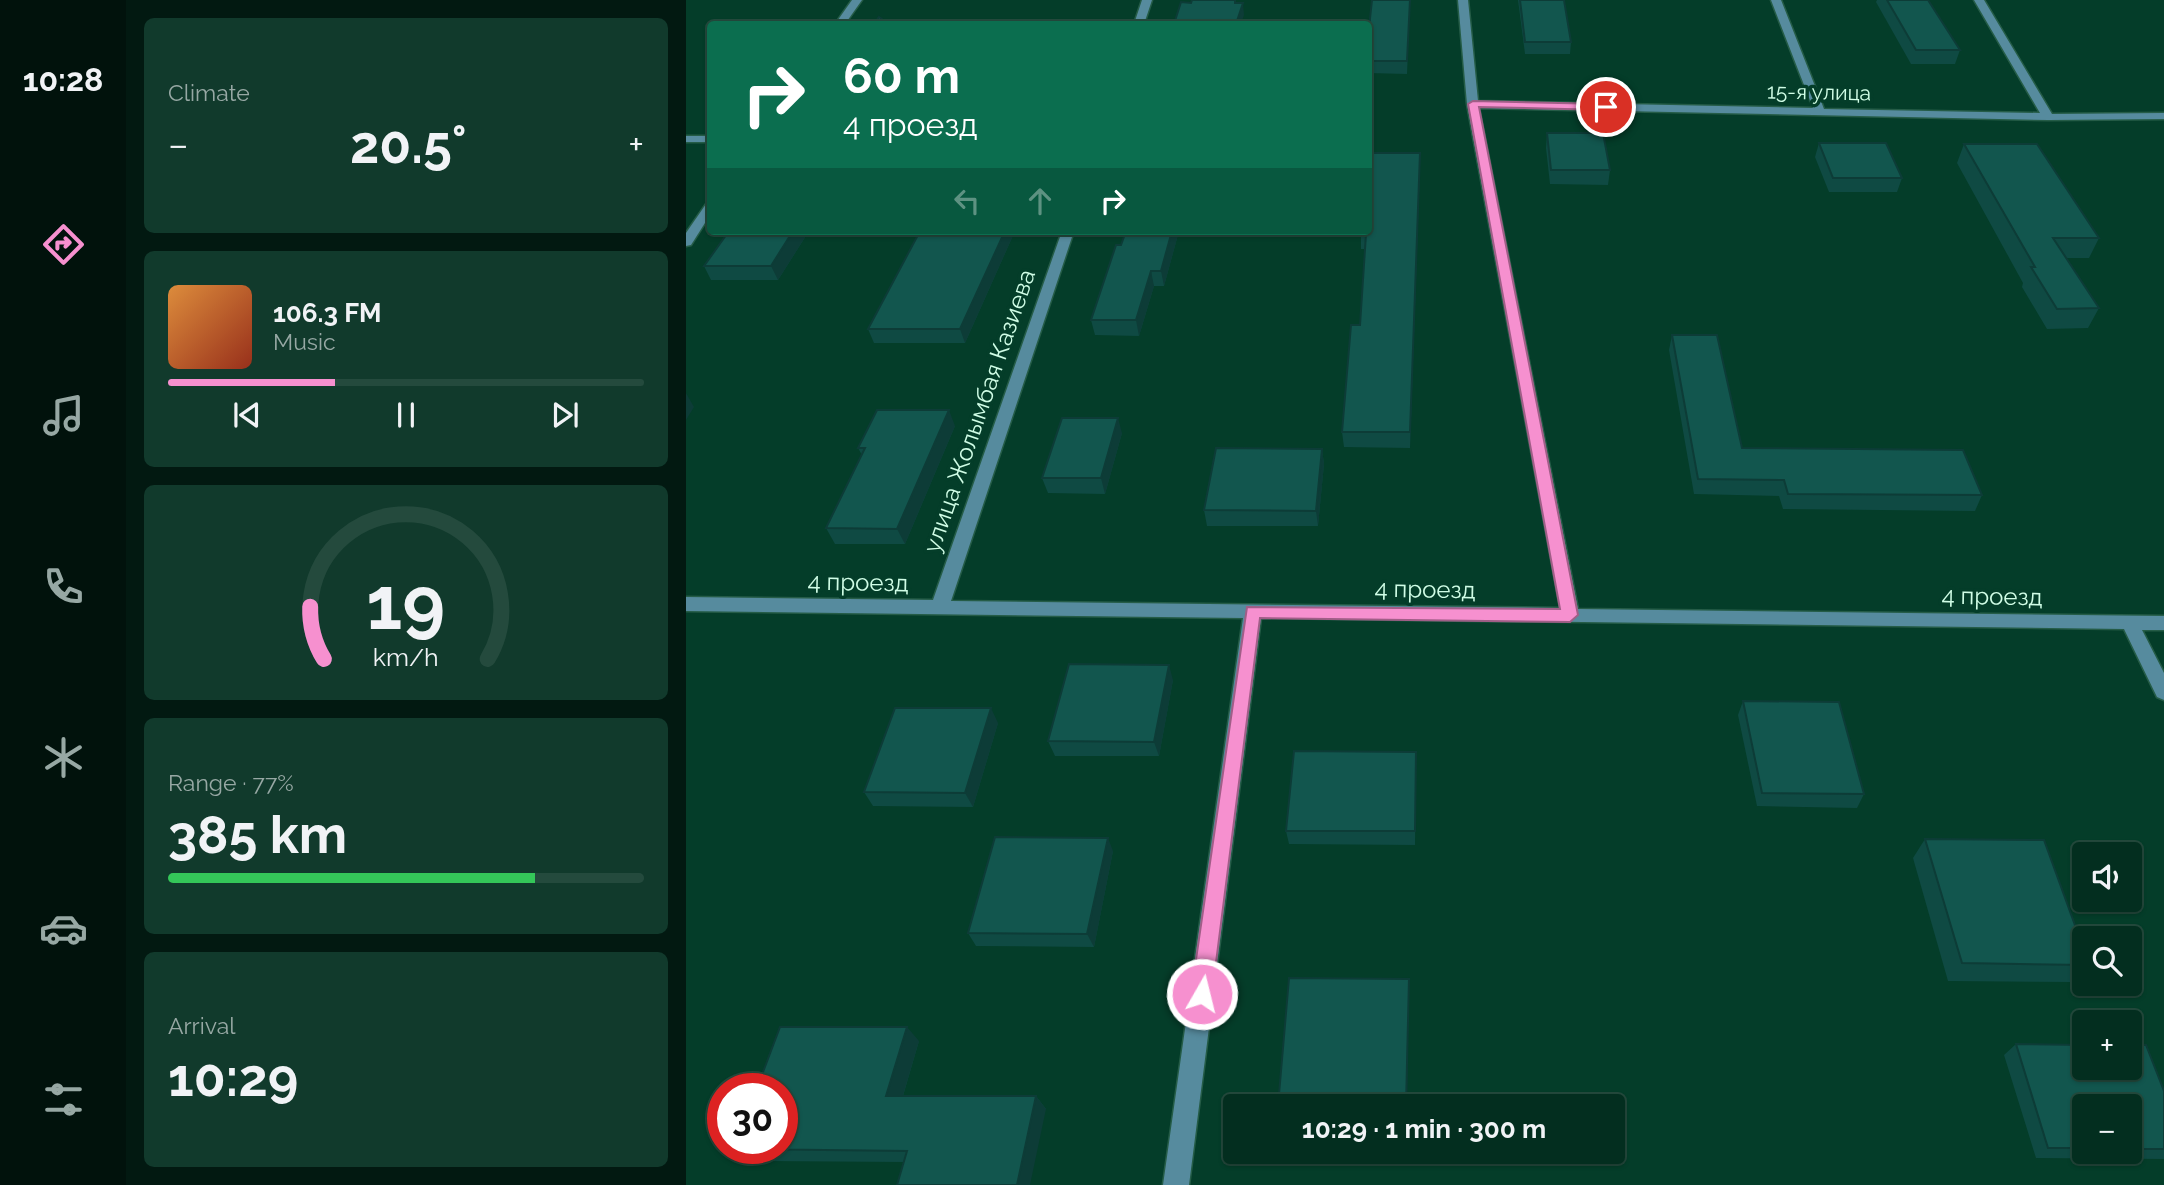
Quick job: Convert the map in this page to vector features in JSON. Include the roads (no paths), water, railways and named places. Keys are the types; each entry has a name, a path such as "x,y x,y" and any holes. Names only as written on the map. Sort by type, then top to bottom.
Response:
{"street":[{"path":"842,21 857,0"},
{"path":"1140,21 1147,0"},
{"path":"1463,0 1473,104 1570,615"},
{"path":"1776,0 1819,111"},
{"path":"1979,0 2048,117"},
{"name":"15-я улица","path":"1473,104 2048,117 2164,116"},
{"path":"686,139 707,139"},
{"path":"686,242 707,212"},
{"name":"улица Жолымбая Казиева","path":"940,607 1067,235"},
{"name":"4 проезд","path":"686,604 2164,623"},
{"path":"1176,1185 1253,611"},
{"path":"2129,622 2164,692"}]}
